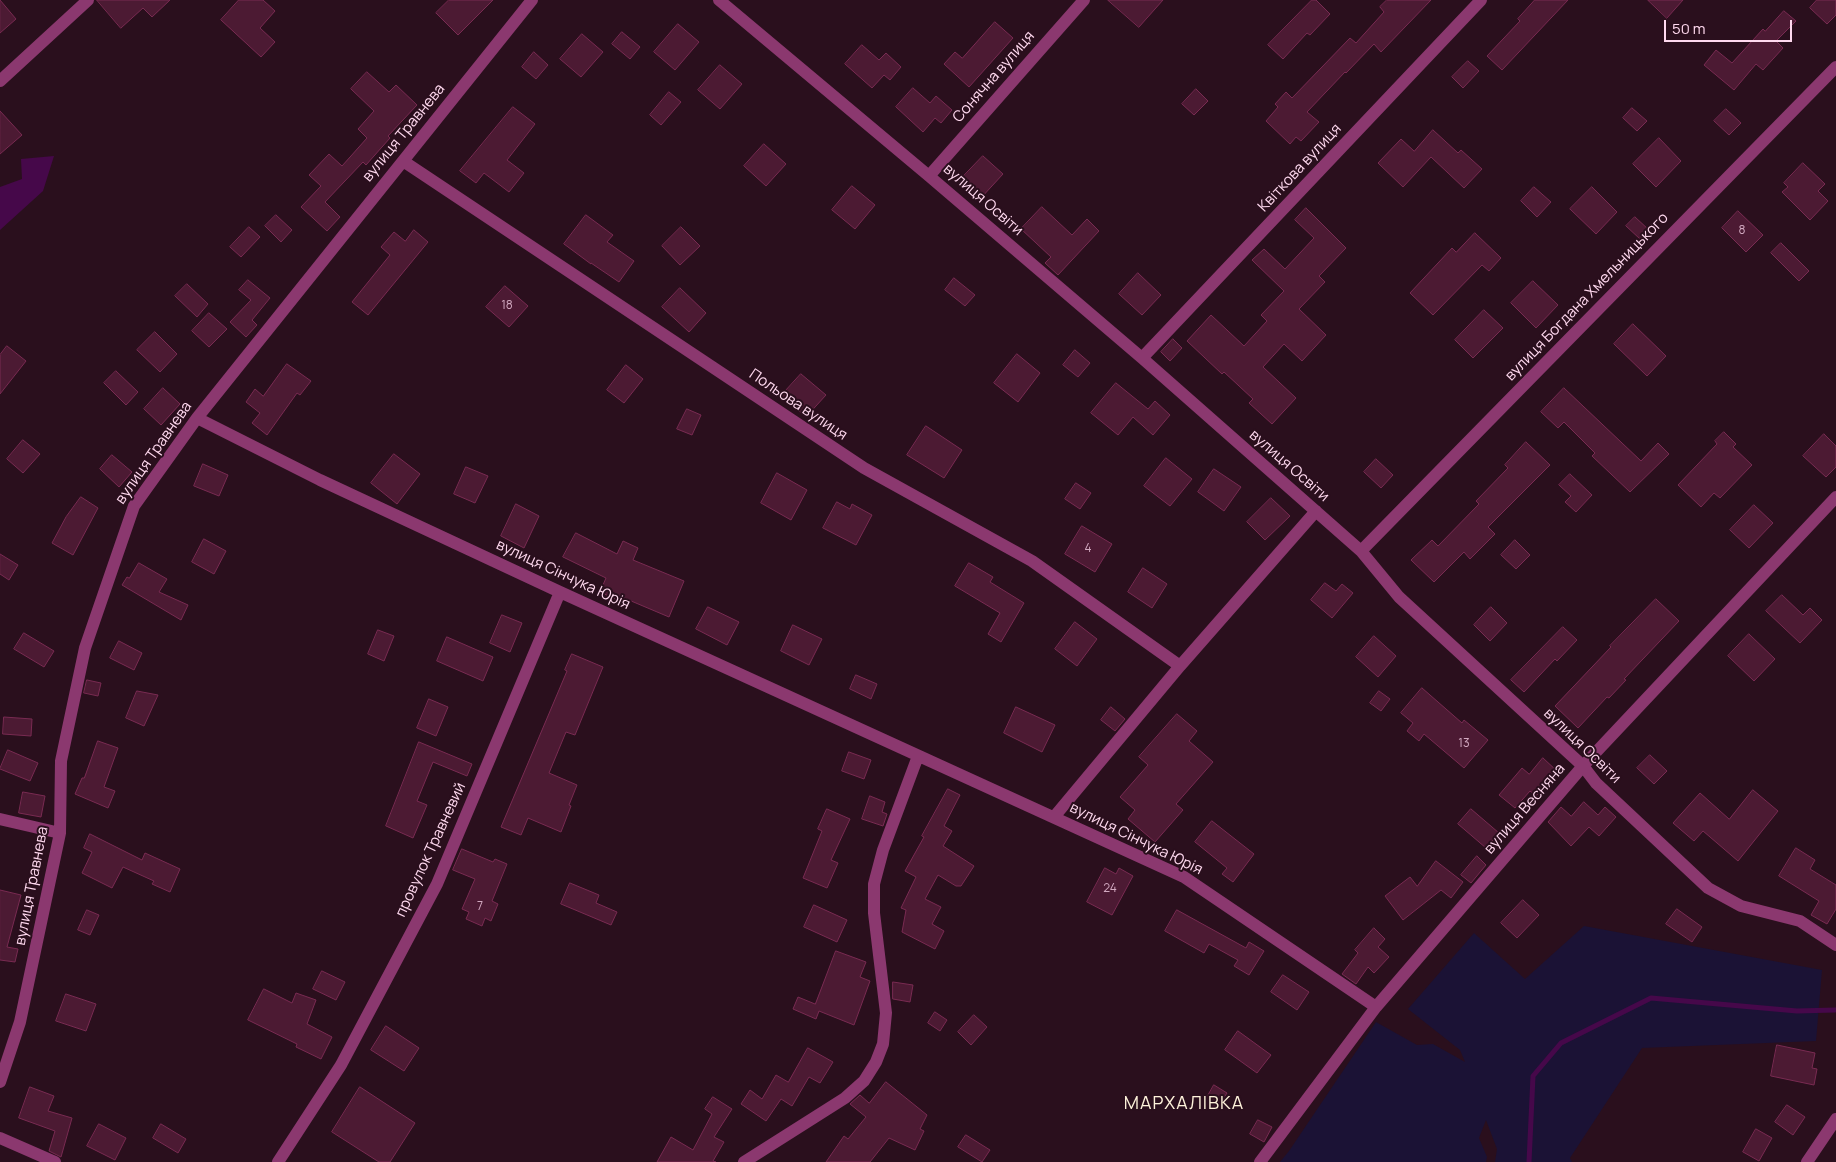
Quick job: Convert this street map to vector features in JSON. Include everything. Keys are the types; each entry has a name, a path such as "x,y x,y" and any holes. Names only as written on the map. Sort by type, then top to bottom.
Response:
{"street":[{"path":"0,81 88,0"},
{"name":"вулиця Травнева","path":"0,1082 20,1022 60,833 62,761 85,648 134,506 197,418 532,0"},
{"name":"вулиця Освіти","path":"719,0 1142,358 1362,551 1399,597 1583,766 1596,783 1708,888 1741,906 1800,921 1836,944"},
{"name":"Сонячна вулиця","path":"929,176 1084,0"},
{"name":"Квіткова вулиця","path":"1142,358 1481,0"},
{"name":"вулиця Богдана Хмельницького","path":"1362,551 1836,67"},
{"name":"Польова вулиця","path":"403,161 864,468 1032,561 1180,666"},
{"name":"вулиця Сінчука Юрія","path":"197,418 320,480 560,592 1184,877 1376,1007"},
{"name":"вулиця Весняна","path":"1260,1162 1376,1007 1583,766 1836,497"},
{"path":"1054,816 1180,666 1316,512"},
{"name":"провулок Травневий","path":"278,1162 341,1065 437,884 560,592"},
{"path":"750,1161 845,1098 864,1081 876,1062 883,1044 886,1013 874,913 874,884 883,850 918,756"},
{"path":"0,819 60,833"},
{"path":"1807,1162 1836,1119"},
{"path":"0,1138 55,1162"}],"shaded area":[{"path":"54,156 43,191 0,230 0,187 22,179 21,159"},
{"path":"1584,926 1822,970 1816,1041 1642,1048 1570,1158 1572,1162 1495,1162 1497,1149 1486,1120 1479,1138 1487,1157 1486,1162 1280,1162 1376,1022 1417,1045 1433,1044 1465,1062 1460,1050 1408,1009 1474,933 1525,979"}],"building":[{"path":"0,0 16,19 0,33"},
{"path":"97,0 170,0 152,17 143,8 121,28"},
{"path":"239,0 263,0 275,11 260,28 275,42 261,57 221,20"},
{"path":"449,0 493,0 458,35 436,13"},
{"path":"1108,0 1163,0 1139,27"},
{"path":"1312,0 1316,0 1330,14 1310,35 1307,33 1283,59 1268,45"},
{"path":"1387,0 1431,0 1381,52 1374,44 1345,72 1307,112 1319,122 1301,141 1296,137 1290,144 1266,121 1278,107 1275,104 1286,92 1292,98 1350,38 1356,43 1384,12 1380,7"},
{"path":"1535,0 1568,0 1502,70 1487,56 1520,21 1518,19"},
{"path":"1648,0 1683,0 1667,18"},
{"path":"1817,0 1836,0 1836,15 1827,24 1810,8"},
{"path":"1784,11 1796,21 1776,41 1783,48 1763,70 1756,64 1734,90 1704,65 1716,50 1732,63 1763,29 1765,31"},
{"path":"995,22 1013,38 969,87 944,64 955,52 962,58"},
{"path":"678,24 699,42 675,70 654,52"},
{"path":"622,32 640,47 630,59 612,44"},
{"path":"582,34 603,52 581,77 560,59"},
{"path":"862,45 879,60 886,53 901,67 890,80 884,75 872,88 845,64"},
{"path":"534,52 548,65 536,79 522,67"},
{"path":"1468,61 1479,71 1463,88 1452,77"},
{"path":"720,65 742,84 720,109 698,90"},
{"path":"367,72 389,92 396,85 417,105 388,136 390,138 366,165 363,162 325,202 340,217 327,231 301,207 321,186 309,175 329,154 342,166 367,138 358,129 374,111 351,89"},
{"path":"913,88 930,103 936,96 952,110 941,123 935,118 923,132 896,107"},
{"path":"1196,89 1208,101 1194,115 1182,104"},
{"path":"669,92 681,102 661,125 650,115"},
{"path":"513,107 535,124 507,160 524,173 509,192 484,173 476,183 460,171"},
{"path":"1632,108 1647,121 1637,131 1623,118"},
{"path":"1726,109 1741,123 1729,135 1714,121"},
{"path":"0,111 22,135 0,154"},
{"path":"1433,130 1458,153 1461,150 1482,169 1464,188 1431,157 1403,187 1378,163 1401,139 1414,151"},
{"path":"1659,138 1681,161 1656,187 1633,164"},
{"path":"764,144 786,164 766,186 744,166"},
{"path":"983,156 1003,174 980,199 960,180"},
{"path":"1803,163 1825,184 1818,191 1828,201 1810,220 1782,192 1788,187 1784,183"},
{"path":"852,186 875,205 855,229 832,210"},
{"path":"1534,187 1551,202 1537,217 1521,201"},
{"path":"1592,187 1617,212 1596,234 1570,209"},
{"path":"1042,207 1072,235 1087,219 1099,231 1058,275 1045,263 1051,257 1021,229"},
{"path":"1306,208 1346,248 1319,276 1325,282 1299,309 1326,335 1302,361 1284,344 1263,367 1296,398 1272,424 1249,403 1253,399 1224,372 1222,374 1187,341 1211,315 1244,346 1267,321 1261,315 1284,291 1252,260 1264,249 1285,269 1314,238 1295,220"},
{"path":"1738,211 1763,235 1746,252 1722,228"},
{"path":"276,215 292,230 281,242 265,226"},
{"path":"586,215 613,235 607,242 634,261 619,282 564,244"},
{"path":"1635,217 1649,230 1640,239 1626,226"},
{"path":"249,227 260,237 241,257 230,247"},
{"path":"681,227 700,246 680,265 662,246"},
{"path":"414,230 428,242 368,315 352,302 390,255 381,247 394,232 405,241"},
{"path":"1475,233 1501,258 1489,271 1482,265 1433,315 1410,293 1452,248 1456,252"},
{"path":"1781,243 1809,271 1799,281 1771,253"},
{"path":"1138,273 1161,295 1142,315 1119,294"},
{"path":"954,278 975,295 965,306 945,290"},
{"path":"248,280 270,298 252,320 257,325 246,337 230,322 251,300 239,290"},
{"path":"1533,281 1558,305 1536,328 1511,303"},
{"path":"187,284 208,304 197,317 175,296"},
{"path":"505,286 528,306 509,327 486,307"},
{"path":"680,288 706,313 689,332 662,307"},
{"path":"1484,310 1503,328 1473,358 1455,340"},
{"path":"209,313 227,329 209,347 192,331"},
{"path":"1633,324 1666,356 1647,376 1614,344"},
{"path":"155,332 177,354 160,372 137,350"},
{"path":"1173,339 1182,348 1170,361 1161,352"},
{"path":"7,346 26,361 0,394 0,355"},
{"path":"1075,350 1090,363 1078,377 1063,365"},
{"path":"1017,354 1040,373 1018,402 994,383"},
{"path":"287,364 311,381 300,395 297,393 267,435 252,423 260,413 246,402 255,389 263,396"},
{"path":"626,365 643,379 624,403 607,390"},
{"path":"116,371 138,392 126,405 104,383"},
{"path":"801,374 826,395 806,417 781,396"},
{"path":"1116,383 1148,409 1155,401 1170,415 1153,435 1133,417 1118,435 1091,413"},
{"path":"163,388 180,404 161,425 144,409"},
{"path":"1564,388 1641,461 1658,443 1669,454 1630,492 1592,456 1595,453 1564,422 1558,428 1541,412"},
{"path":"687,409 701,415 692,435 677,429"},
{"path":"926,426 962,450 944,478 907,455"},
{"path":"1724,432 1736,444 1733,447 1752,465 1720,498 1714,493 1701,507 1678,485 1717,444 1715,441"},
{"path":"1824,434 1836,446 1836,467 1826,477 1803,456"},
{"path":"23,440 40,454 23,473 7,459"},
{"path":"1526,442 1550,465 1488,527 1495,534 1470,559 1464,552 1434,582 1411,560 1432,540 1438,546 1479,504 1476,501 1508,468 1505,465"},
{"path":"394,454 420,474 397,504 371,483"},
{"path":"112,455 132,472 119,487 100,469"},
{"path":"1166,458 1192,479 1170,506 1144,486"},
{"path":"1376,459 1393,475 1381,488 1364,472"},
{"path":"203,464 228,475 219,496 194,486"},
{"path":"466,467 488,476 475,503 454,494"},
{"path":"1214,469 1241,487 1224,511 1198,492"},
{"path":"777,473 807,490 791,520 761,503"},
{"path":"1570,474 1592,495 1576,512 1565,502 1571,496 1559,485"},
{"path":"1076,483 1091,493 1080,509 1065,499"},
{"path":"81,497 98,508 73,555 52,543 66,517"},
{"path":"1271,498 1290,516 1265,540 1247,522"},
{"path":"837,502 850,509 852,504 872,515 856,545 823,528"},
{"path":"516,504 539,516 524,548 501,536"},
{"path":"1754,505 1773,523 1749,548 1730,530"},
{"path":"1082,526 1112,544 1095,572 1065,554"},
{"path":"576,533 617,554 623,541 638,548 633,560 684,581 669,617 617,595 615,599 600,592 606,578 563,557"},
{"path":"204,539 226,551 214,574 192,562"},
{"path":"1515,540 1530,555 1516,569 1501,555"},
{"path":"0,554 18,565 9,580 0,574"},
{"path":"139,563 167,579 159,592 188,605 181,620 122,585"},
{"path":"969,563 993,577 990,582 1024,603 1001,642 988,634 1000,613 955,586"},
{"path":"1143,568 1167,584 1152,608 1128,592"},
{"path":"1325,583 1336,591 1342,584 1353,593 1332,618 1311,600"},
{"path":"1782,595 1803,615 1810,608 1822,620 1800,643 1766,611"},
{"path":"1656,599 1679,621 1624,679 1626,680 1578,728 1555,706"},
{"path":"708,607 739,622 727,645 696,629"},
{"path":"1491,607 1507,623 1490,641 1474,625"},
{"path":"502,615 522,623 510,652 490,643"},
{"path":"1075,622 1097,639 1077,666 1055,649"},
{"path":"793,625 822,639 809,665 781,651"},
{"path":"1563,627 1577,640 1557,661 1555,659 1524,692 1511,680"},
{"path":"378,630 394,636 384,661 368,654"},
{"path":"24,633 54,651 44,667 14,649"},
{"path":"1749,634 1775,659 1754,681 1728,656"},
{"path":"1374,636 1396,656 1378,677 1356,657"},
{"path":"447,637 493,657 483,681 437,661"},
{"path":"119,641 142,653 134,670 110,658"},
{"path":"572,654 603,667 575,735 566,732 549,773 577,785 561,832 528,818 521,835 501,827 567,671 565,670"},
{"path":"856,675 877,684 871,699 850,689"},
{"path":"87,680 101,683 98,696 84,693"},
{"path":"1422,688 1462,723 1464,720 1488,740 1464,768 1424,734 1419,741 1407,731 1413,723 1401,713"},
{"path":"137,691 158,695 144,726 126,718"},
{"path":"1379,691 1390,699 1381,711 1370,703"},
{"path":"429,699 448,707 436,736 417,728"},
{"path":"1016,707 1055,725 1042,752 1004,733"},
{"path":"1111,707 1125,719 1115,731 1101,720"},
{"path":"1177,714 1197,731 1189,741 1213,762 1176,804 1183,810 1155,842 1128,819 1135,810 1120,797 1148,765 1139,757"},
{"path":"4,717 32,719 31,736 3,734"},
{"path":"98,741 118,748 104,787 115,791 108,808 75,794 82,778 84,778"},
{"path":"419,742 472,764 467,776 433,762 417,801 427,805 413,838 386,826"},
{"path":"8,750 38,763 30,781 0,769"},
{"path":"849,752 871,760 864,779 842,771"},
{"path":"1650,755 1667,771 1654,784 1637,768"},
{"path":"1543,758 1558,772 1536,796 1530,791 1515,808 1499,795 1522,768 1529,774"},
{"path":"948,789 960,795 944,826 952,831 943,846 974,866 961,886 956,886 938,875 925,899 941,907 932,924 944,931 935,949 902,932 906,910 901,908 916,877 905,871"},
{"path":"1753,790 1778,811 1738,861 1703,831 1694,841 1673,823 1700,793 1729,819"},
{"path":"23,792 45,796 41,817 19,813"},
{"path":"870,796 885,802 882,812 887,814 883,826 862,819"},
{"path":"1584,802 1598,815 1605,807 1616,817 1599,836 1589,827 1571,846 1548,822 1561,807 1571,816"},
{"path":"827,809 850,819 831,860 838,863 827,888 803,878 822,831 818,829"},
{"path":"1471,809 1499,833 1486,848 1458,824"},
{"path":"1212,821 1254,854 1233,882 1222,874 1227,868 1195,842"},
{"path":"90,834 142,860 145,853 180,869 170,892 152,884 154,881 123,867 112,888 82,873 92,852 84,848"},
{"path":"1796,848 1815,860 1810,869 1836,885 1836,909 1827,924 1811,915 1819,901 1779,876"},
{"path":"462,849 493,862 495,859 507,864 492,901 498,904 491,921 485,918 482,926 466,919 469,912 462,909 475,879 453,870"},
{"path":"1477,856 1486,865 1471,883 1461,875"},
{"path":"1436,861 1463,882 1451,898 1441,890 1403,920 1385,896 1410,877 1417,886"},
{"path":"1105,868 1116,874 1119,868 1133,876 1112,915 1087,902"},
{"path":"570,883 599,895 596,903 617,912 611,925 561,904"},
{"path":"0,890 21,895 7,947 18,949 15,962 0,960"},
{"path":"1523,900 1539,915 1517,938 1501,923"},
{"path":"814,905 847,920 837,942 804,927"},
{"path":"1677,909 1702,927 1692,942 1666,924"},
{"path":"87,910 99,915 90,935 78,930"},
{"path":"1177,910 1246,948 1249,942 1264,951 1249,975 1234,966 1238,960 1209,944 1204,953 1165,931"},
{"path":"1374,928 1385,939 1378,947 1389,957 1374,973 1368,967 1356,984 1342,974 1358,953 1355,950"},
{"path":"836,951 866,962 860,977 870,981 854,1025 819,1011 816,1019 793,1009 798,997 815,1004"},
{"path":"322,971 345,982 336,1000 313,989"},
{"path":"1283,975 1309,992 1297,1010 1271,992"},
{"path":"893,982 913,985 910,1002 893,999"},
{"path":"264,989 292,1003 296,993 316,1000 307,1024 332,1037 321,1059 296,1047 297,1044 248,1020"},
{"path":"66,994 96,1004 86,1031 56,1021"},
{"path":"935,1012 947,1020 940,1031 928,1023"},
{"path":"974,1015 987,1027 971,1045 958,1032"},
{"path":"386,1026 419,1048 404,1071 371,1050"},
{"path":"1238,1031 1271,1055 1257,1073 1225,1050"},
{"path":"1777,1045 1815,1053 1812,1068 1817,1069 1814,1085 1771,1076"},
{"path":"808,1048 833,1062 820,1083 809,1077 792,1106 781,1099 766,1121 741,1104 750,1090 762,1099 776,1075 788,1082"},
{"path":"886,1082 927,1115 920,1129 924,1131 915,1150 889,1138 870,1162 826,1162 844,1136 848,1139 866,1117 850,1104 860,1095 869,1103"},
{"path":"1214,1085 1227,1093 1216,1110 1204,1103"},
{"path":"30,1087 54,1096 48,1111 72,1118 61,1157 49,1151 55,1131 19,1118"},
{"path":"360,1087 415,1123 390,1162 379,1162 332,1132"},
{"path":"713,1097 732,1109 714,1137 724,1142 713,1161 716,1162 657,1162 671,1137 693,1150 712,1114 705,1109"},
{"path":"1787,1105 1805,1117 1793,1135 1775,1122"},
{"path":"1258,1120 1272,1127 1264,1142 1250,1134"},
{"path":"99,1124 126,1138 115,1160 87,1146"},
{"path":"161,1124 186,1139 178,1153 153,1138"},
{"path":"1756,1129 1772,1138 1759,1161 1743,1152"},
{"path":"966,1135 990,1150 982,1162 958,1147"}],"waterway":[{"path":"1529,1162 1533,1076 1561,1043 1651,998 1797,1011 1835,1010"}],"district":[{"name":"МАРХАЛІВКА","path":"1184,1104"}]}
